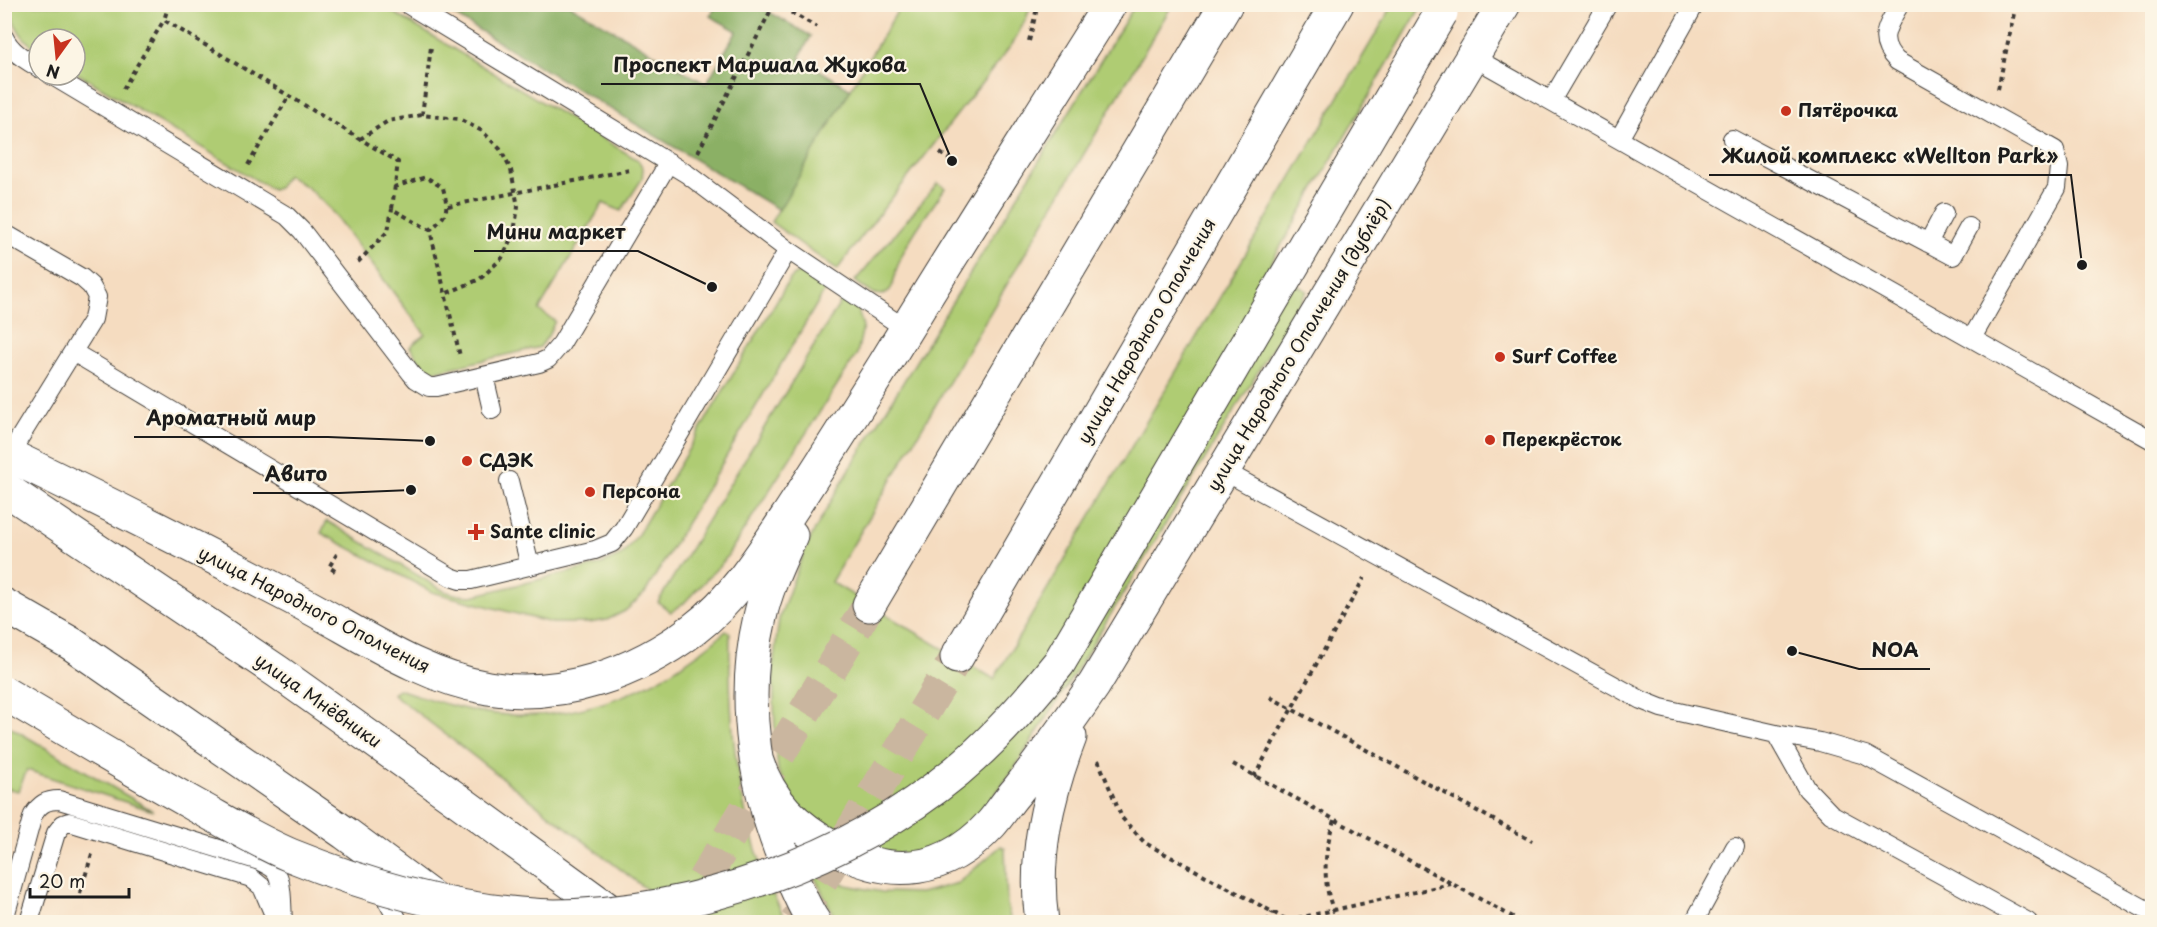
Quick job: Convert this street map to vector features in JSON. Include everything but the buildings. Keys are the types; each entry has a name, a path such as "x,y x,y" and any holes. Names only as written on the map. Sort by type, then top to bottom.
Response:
{"main road":[{"path":"814,922 807,912 784,860 767,814 756,759 751,706 752,677 760,616 773,577 796,523 849,422 1110,4"},
{"path":"869,605 1226,4"},
{"name":"улица Народного Ополчения","path":"957,657 1337,4"},
{"name":"улица Народного Ополчения (дублёр)","path":"1094,685 1504,4"},
{"path":"4,693 165,788 286,853 353,879 415,897 470,908 554,916 626,911 693,900 758,879 826,853 894,816 957,771 1010,721 1059,663 1444,9"},
{"name":"улица Народного Ополчения","path":"7,454 298,601 400,657 443,676 488,688 531,691 575,686 617,674 659,652 696,627 725,599 757,559 849,422"},
{"name":"улица Мнёвники","path":"4,488 278,672 625,922"},
{"path":"4,605 72,644 345,833 465,922"},
{"path":"756,759 763,780 775,800 794,822 820,840 849,856 874,864 904,868 935,864 963,850 992,824 1048,751 1094,685"},
{"path":"1042,922 1039,900 1039,866 1043,826 1074,724 1094,685"}],"lane":[{"path":"407,4 669,162 788,250 906,329"},
{"path":"1551,101 1608,4"},
{"path":"1619,139 1695,4"},
{"path":"1900,4 1888,26 1884,40 1887,51 1897,61 2055,150 2059,167 2057,188 1971,338"},
{"path":"4,38 8,45 27,61"},
{"path":"1473,57 2152,440"},
{"path":"71,87 287,216 302,231 416,379 429,387 540,363 548,359 554,353 669,162"},
{"path":"1732,139 1953,256 1969,227"},
{"path":"1928,243 1944,213"},
{"path":"4,233 82,278 97,297 93,318 7,454"},
{"path":"73,352 451,577 471,580 604,547 612,543 788,250"},
{"path":"475,378 492,411"},
{"path":"1224,471 1641,700 1661,708 1776,735 1820,742 1865,754 2152,913"},
{"path":"509,481 530,566"},
{"path":"1776,735 1808,789 1831,814 2028,922"},
{"path":"4,920 33,815 49,800 59,800 259,861 272,868 279,880 283,922"},
{"path":"29,922 56,833 60,827 69,822 251,878 262,887 277,922"},
{"path":"345,833 399,922"},
{"path":"1694,922 1735,847"}],"path":[{"path":"111,111 164,20 169,4"},
{"path":"703,11 706,4"},
{"path":"1029,41 1038,4"},
{"path":"1992,113 2016,4"},
{"path":"687,174 772,8"},
{"path":"783,8 817,27"},
{"path":"164,20 398,162 388,231 362,259"},
{"path":"422,115 434,21"},
{"path":"236,185 289,96"},
{"path":"360,139 388,121 422,115 459,119 482,131 500,148 511,170 518,207 514,232 502,258 480,279 445,294"},
{"path":"940,153 952,161"},
{"path":"448,206 669,162"},
{"path":"394,187 426,177 443,188 448,206 441,221 430,230"},
{"path":"392,209 430,230 445,294 475,378"},
{"path":"337,554 329,567 338,573"},
{"path":"1254,777 1377,555"},
{"path":"1270,697 1532,841"},
{"path":"1096,756 1122,818 1144,843 1289,921 1452,884"},
{"path":"1233,764 1522,922"},
{"path":"1334,820 1325,865 1327,888 1333,911 1339,922"},
{"path":"80,893 93,850"},
{"path":"1267,922 1272,912"}],"green space":[{"path":"7,5 381,5 638,160 643,168 642,179 621,211 603,203 539,310 555,321 540,347 433,372 422,364 410,347 425,334 330,209 307,187 287,175 278,188 273,190 87,79 87,27 27,27 27,40 16,25"},
{"path":"437,5 570,5 706,84 737,31 710,16 717,5 757,5 811,36 799,58 851,89 779,210"},
{"path":"901,5 1031,5 1013,43 837,270 771,222"},
{"path":"1135,5 1172,5 831,582 994,679 1393,5 1422,5 1268,268 1307,291 1075,673 1012,772 980,814 956,838 932,848 904,855 878,851 800,812 778,771 773,666 779,619 813,533 848,472"},
{"path":"938,183 945,188 907,245 891,289 881,295 865,289 855,281"},
{"path":"797,273 808,274 827,287 645,593 625,611 607,620 589,623 552,623 432,592 321,533 327,521 444,591 458,595 472,596 599,565 622,555 637,536 789,280"},
{"path":"843,298 858,309 863,327 857,354 724,561 684,603 671,612 658,602"},
{"path":"726,631 730,633 731,708 739,782 757,853 770,888 787,922 689,922 393,694 398,689 453,706 487,713 553,714 585,708 616,699 645,686 700,652"},
{"path":"5,724 153,811 27,770 18,791 5,788"},
{"path":"1001,846 1005,848 1007,904 1011,922 837,922 812,872 846,885 882,892 921,893 958,883"}],"tunnel":[{"path":"678,922 869,605"},
{"path":"796,922 957,657"}],"place":[{"name":"Пятёрочка","path":"1786,111"},
{"name":"Проспект Маршала Жукова","path":"952,161"},
{"name":"Жилой комплекс «Wellton Park»","path":"2082,265"},
{"name":"Мини маркет","path":"712,287"},
{"name":"Surf Coffee","path":"1500,357"},
{"name":"Перекрёсток","path":"1490,440"},
{"name":"Ароматный мир","path":"430,441"},
{"name":"СДЭК","path":"467,461"},
{"name":"Авито","path":"411,490"},
{"name":"Персона","path":"590,492"},
{"name":"Sante clinic","path":"476,532"},
{"name":"NOA","path":"1792,651"}]}
